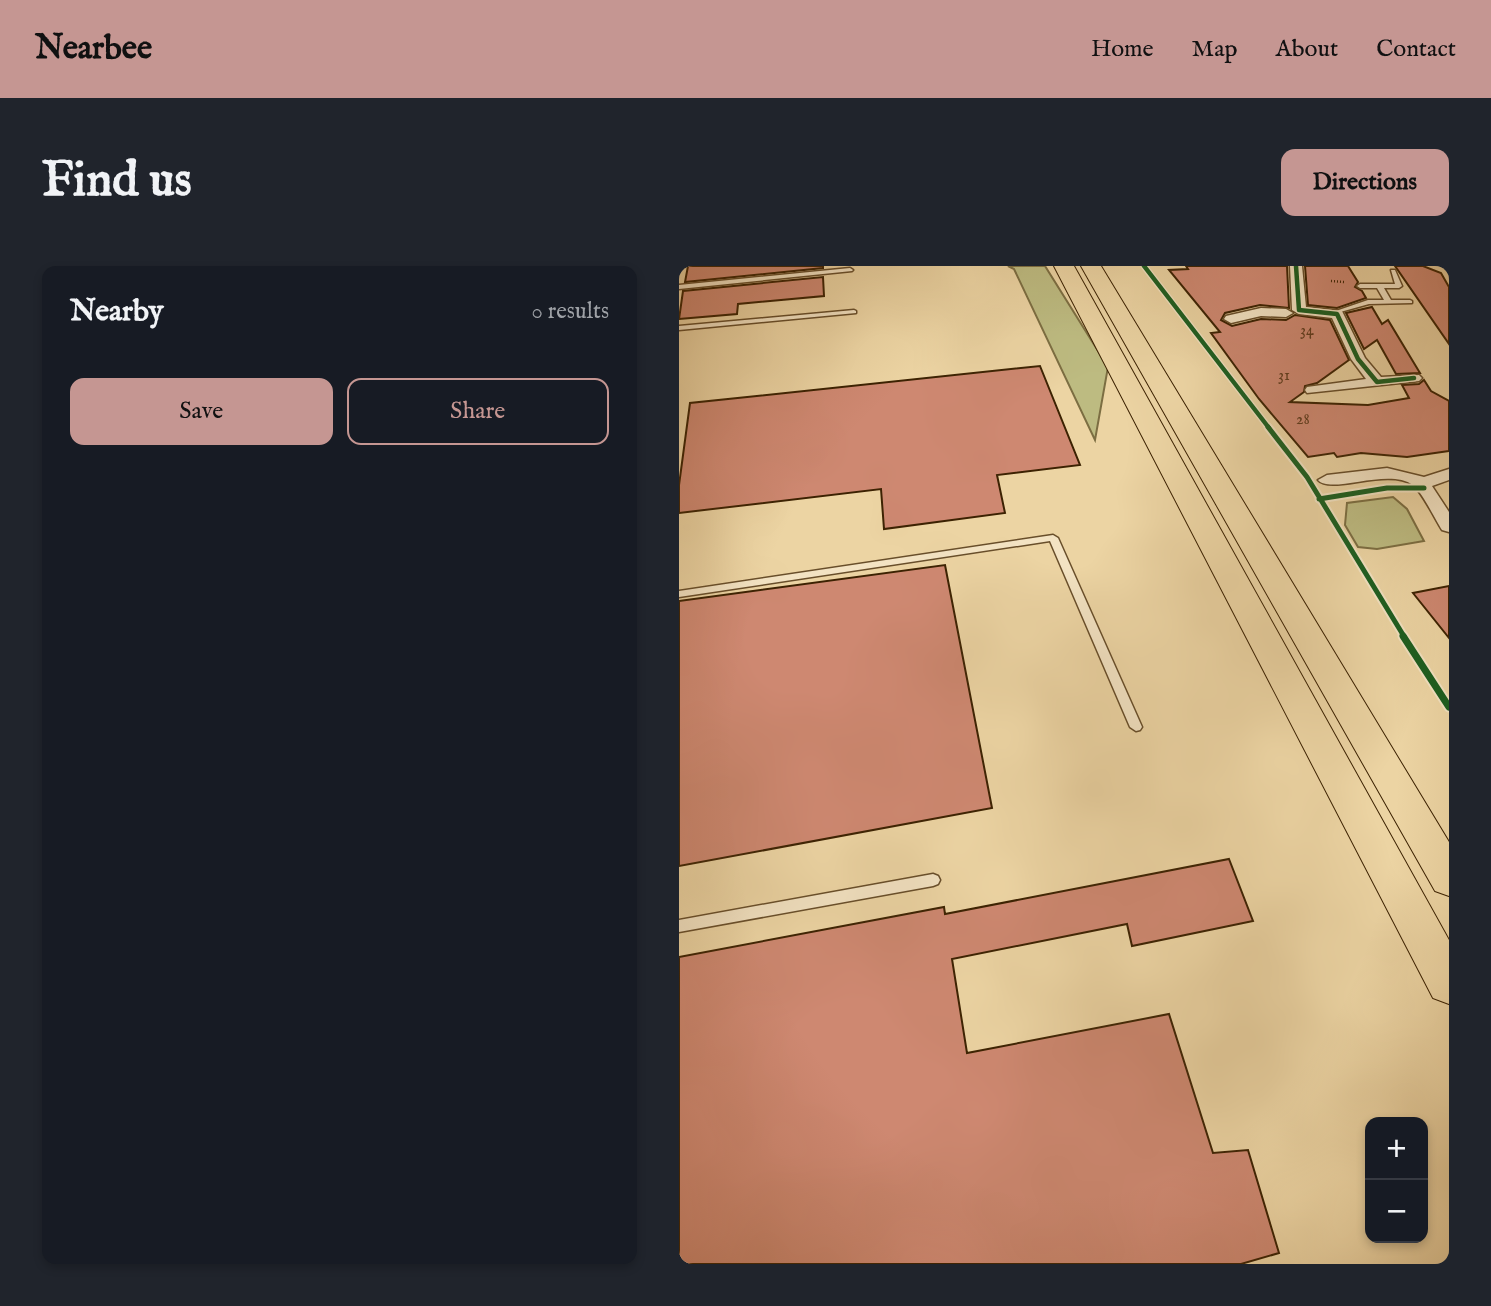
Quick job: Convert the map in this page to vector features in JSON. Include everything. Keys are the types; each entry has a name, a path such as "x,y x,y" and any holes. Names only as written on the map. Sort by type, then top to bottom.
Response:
{"main road":[{"path":"1064,266 1449,984"},
{"path":"1091,266 1449,878"}],"street":[{"path":"1293,311 1296,266"},
{"path":"1231,319 1255,309 1337,317 1358,359 1377,382"},
{"path":"1313,390 1414,378"},
{"path":"1327,480 1391,472 1404,473 1423,482 1449,474"},
{"path":"1423,482 1423,488 1449,526"}],"lane":[{"path":"679,287 850,270"},
{"path":"1360,286 1399,286 1393,271"},
{"path":"1379,286 1389,302"},
{"path":"1337,317 1367,302 1411,302"},
{"path":"679,328 854,312"},
{"path":"679,594 1053,538 1136,727"},
{"path":"679,926 933,880"}],"shaded area":[{"path":"1008,266 1045,266 1108,367 1095,440 1014,269"},
{"path":"1393,497 1407,509 1424,541 1377,549 1358,547 1345,525 1347,503"}],"building":[{"path":"688,266 823,266 823,268 685,282"},
{"path":"1186,266 1287,266 1289,308 1260,305 1225,313 1221,320 1232,326 1261,319 1286,320 1295,315 1330,320 1349,360 1317,383 1305,386 1304,392 1290,402 1368,405 1409,398 1402,385 1419,384 1424,380 1431,391 1449,401 1449,451 1407,457 1361,453 1337,457 1334,453 1308,457 1259,399 1211,333 1220,332 1169,270 1188,269"},
{"path":"1305,266 1348,266 1358,282 1355,287 1362,291 1366,298 1337,308 1308,305"},
{"path":"1395,266 1423,266 1441,273 1449,287 1449,344"},
{"path":"823,277 824,296 738,304 737,314 679,319 683,291"},
{"path":"1372,307 1382,324 1388,320 1420,373 1396,374 1377,340 1364,349 1346,313"},
{"path":"1040,366 1080,465 997,475 1005,513 884,529 881,489 679,513 679,485 690,403"},
{"path":"945,565 992,808 679,866 679,601"},
{"path":"1449,586 1449,638 1413,593"},
{"path":"1229,859 1253,921 1132,946 1127,924 952,959 967,1053 1169,1014 1213,1153 1248,1150 1279,1253 1241,1264 679,1264 679,957 944,907 945,914"}],"cycle path":[{"path":"1144,266 1307,477 1376,594 1449,707"},
{"path":"1296,266 1299,310 1337,314 1358,359 1377,382 1414,378"},
{"path":"1319,499 1387,488 1424,488"}]}
